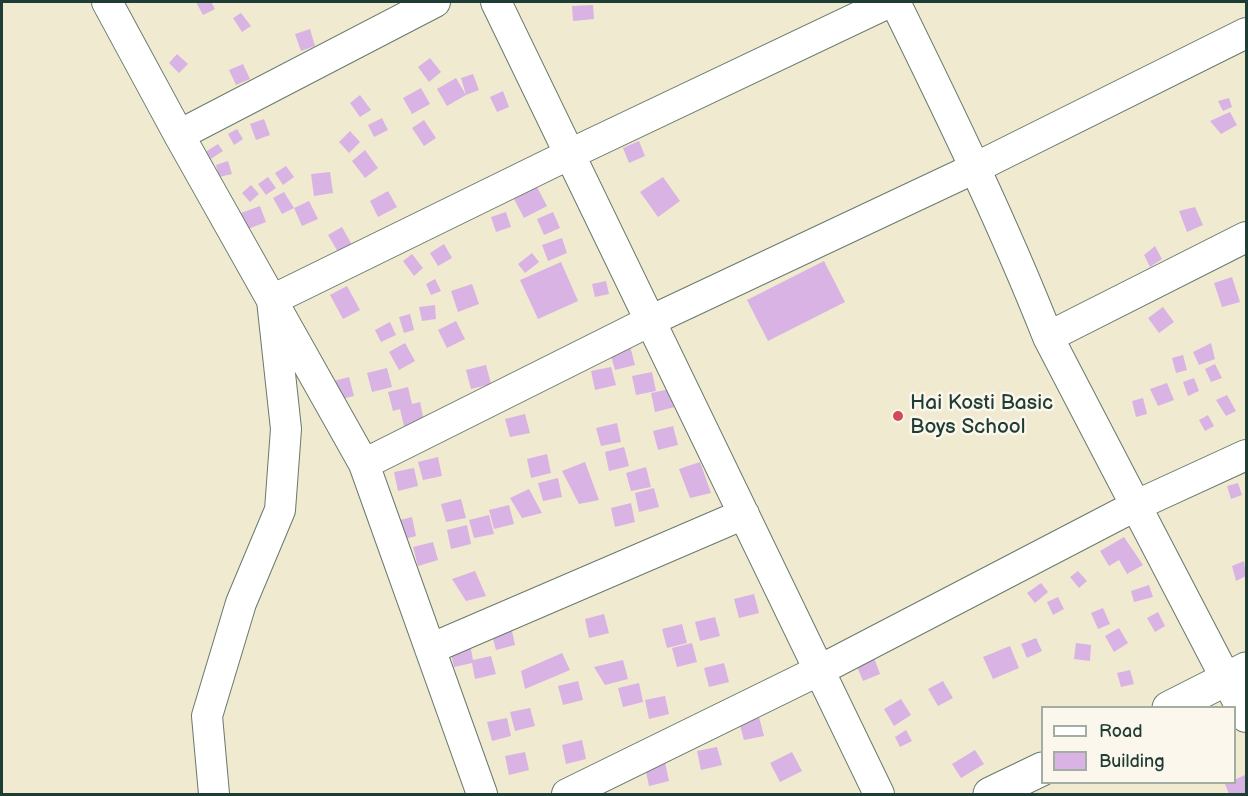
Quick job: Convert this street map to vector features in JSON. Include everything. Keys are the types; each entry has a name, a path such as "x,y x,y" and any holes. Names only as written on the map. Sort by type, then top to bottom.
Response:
{"main road":[{"path":"1173,706 1237,674"},
{"path":"990,795 1041,770"}],"street":[{"path":"107,2 364,464 482,795"},
{"path":"179,135 435,2"},
{"path":"496,2 879,795"},
{"path":"272,300 570,154 890,2"},
{"path":"895,2 975,168 1048,337 1137,505 1237,674 1246,717"},
{"path":"364,464 651,321 975,168 1246,33"},
{"path":"1048,337 1246,237"},
{"path":"214,795 207,716 241,603 280,510 286,429 272,300"},
{"path":"567,795 819,670 1137,505 1246,455"},
{"path":"430,649 744,514"}],"building":[{"path":"196,2 211,2 215,9 203,15"},
{"path":"593,5 594,19 573,21 572,6"},
{"path":"241,13 251,26 242,32 233,18"},
{"path":"310,29 315,46 301,51 295,34"},
{"path":"177,54 188,64 179,73 169,63"},
{"path":"430,58 441,72 429,82 418,67"},
{"path":"243,64 250,79 236,85 229,70"},
{"path":"473,74 479,90 466,95 461,78"},
{"path":"456,78 466,95 447,106 437,89"},
{"path":"421,88 430,104 412,114 403,98"},
{"path":"503,91 509,107 497,112 490,97"},
{"path":"360,95 371,110 360,117 350,103"},
{"path":"1229,98 1232,107 1223,111 1218,101"},
{"path":"1230,112 1237,125 1221,134 1210,121"},
{"path":"382,118 388,130 374,137 368,125"},
{"path":"264,119 270,135 256,140 250,124"},
{"path":"424,120 436,138 424,146 412,128"},
{"path":"237,129 243,139 234,145 228,134"},
{"path":"350,131 360,142 349,153 339,142"},
{"path":"639,141 645,156 629,163 623,148"},
{"path":"218,144 223,151 209,160 204,153"},
{"path":"365,150 378,168 365,178 352,161"},
{"path":"228,161 232,174 219,177 216,165"},
{"path":"286,166 294,177 283,185 275,173"},
{"path":"330,172 333,193 314,196 311,174"},
{"path":"268,177 276,188 266,195 258,184"},
{"path":"663,177 680,201 658,217 640,192"},
{"path":"251,185 259,194 250,202 242,193"},
{"path":"537,187 547,206 524,218 514,199"},
{"path":"388,191 397,207 378,217 370,201"},
{"path":"284,192 294,208 282,214 273,198"},
{"path":"309,201 318,219 302,226 294,208"},
{"path":"260,206 266,222 248,229 241,213"},
{"path":"1195,207 1203,225 1187,232 1179,211"},
{"path":"506,212 511,227 496,232 491,217"},
{"path":"553,212 560,228 544,235 537,219"},
{"path":"342,227 352,245 338,252 328,235"},
{"path":"562,238 567,253 548,261 542,245"},
{"path":"444,244 452,258 438,266 430,253"},
{"path":"1155,246 1162,259 1150,267 1144,255"},
{"path":"532,253 539,262 525,273 518,264"},
{"path":"412,254 423,268 414,276 403,261"},
{"path":"824,261 845,302 768,341 747,300"},
{"path":"561,262 578,301 538,319 520,280"},
{"path":"1232,277 1240,302 1222,307 1214,283"},
{"path":"435,279 441,291 431,295 426,284"},
{"path":"606,281 609,294 595,297 592,284"},
{"path":"472,284 479,304 458,312 451,291"},
{"path":"347,286 360,310 343,319 330,295"},
{"path":"435,305 436,319 422,321 419,307"},
{"path":"1163,307 1174,322 1159,333 1148,318"},
{"path":"410,314 414,330 404,333 399,317"},
{"path":"456,321 465,339 447,348 438,330"},
{"path":"390,322 396,335 381,342 375,330"},
{"path":"405,343 415,361 399,370 389,352"},
{"path":"1211,343 1215,359 1199,365 1193,352"},
{"path":"630,346 635,365 615,370 610,352"},
{"path":"1183,355 1187,370 1176,373 1172,358"},
{"path":"1215,364 1222,378 1211,382 1205,369"},
{"path":"486,365 491,384 471,389 466,370"},
{"path":"611,367 616,385 595,390 591,371"},
{"path":"387,368 392,387 372,392 367,373"},
{"path":"652,372 656,391 636,395 632,376"},
{"path":"349,377 354,396 334,401 330,382"},
{"path":"1194,378 1199,391 1188,396 1183,382"},
{"path":"1167,383 1174,400 1158,406 1150,389"},
{"path":"408,387 412,404 420,402 424,421 404,426 400,409 393,411 388,392"},
{"path":"670,389 675,407 655,412 651,393"},
{"path":"1227,395 1236,411 1226,416 1216,400"},
{"path":"1143,398 1147,414 1136,417 1132,401"},
{"path":"525,414 530,433 510,437 505,419"},
{"path":"1208,415 1214,426 1205,431 1199,420"},
{"path":"617,423 621,442 601,446 596,428"},
{"path":"673,426 678,445 658,450 653,431"},
{"path":"624,447 629,466 609,471 605,452"},
{"path":"547,454 551,473 531,478 527,459"},
{"path":"438,457 442,476 423,480 418,462"},
{"path":"585,462 599,500 579,504 562,471"},
{"path":"700,462 711,493 690,498 679,469"},
{"path":"646,467 651,487 631,491 626,473"},
{"path":"414,468 418,486 398,491 394,472"},
{"path":"558,478 562,497 543,501 538,483"},
{"path":"1238,483 1242,495 1231,499 1227,486"},
{"path":"654,488 659,507 639,512 635,493"},
{"path":"529,489 542,513 522,518 510,498"},
{"path":"461,499 466,518 446,522 441,504"},
{"path":"631,503 635,522 615,527 611,508"},
{"path":"509,505 514,524 494,529 489,510"},
{"path":"489,515 494,534 474,538 469,520"},
{"path":"412,517 416,536 397,541 392,522"},
{"path":"467,525 471,544 451,549 447,530"},
{"path":"1124,537 1143,565 1127,574 1119,560 1109,566 1100,551"},
{"path":"433,542 438,560 418,566 413,547"},
{"path":"1244,561 1246,576 1236,581 1232,566"},
{"path":"475,571 486,596 466,601 452,579"},
{"path":"1078,571 1087,581 1079,588 1070,577"},
{"path":"1041,583 1048,592 1035,603 1027,593"},
{"path":"1149,585 1153,597 1134,602 1131,591"},
{"path":"754,594 759,613 739,618 734,599"},
{"path":"1058,597 1064,609 1053,615 1047,602"},
{"path":"1103,608 1110,624 1098,629 1091,613"},
{"path":"1158,612 1165,626 1155,632 1147,618"},
{"path":"604,614 609,633 589,638 585,619"},
{"path":"715,617 720,636 700,641 695,622"},
{"path":"682,624 687,643 667,648 662,629"},
{"path":"511,626 515,645 496,650 491,631"},
{"path":"1119,628 1128,643 1114,652 1105,636"},
{"path":"1036,638 1042,651 1027,658 1021,644"},
{"path":"692,643 697,662 677,667 672,648"},
{"path":"1076,643 1091,645 1090,661 1074,659"},
{"path":"470,644 473,660 491,656 496,674 475,679 472,663 454,667 450,649"},
{"path":"1010,646 1019,668 993,679 983,657"},
{"path":"562,653 570,670 525,689 521,671"},
{"path":"873,655 880,674 863,681 855,662"},
{"path":"623,660 628,679 605,685 594,667"},
{"path":"724,663 729,682 709,687 704,668"},
{"path":"1130,670 1134,684 1121,687 1117,673"},
{"path":"578,681 583,700 563,705 558,686"},
{"path":"943,681 953,698 938,706 928,689"},
{"path":"639,683 643,702 623,707 618,688"},
{"path":"665,696 669,714 649,719 645,700"},
{"path":"901,699 911,715 894,726 884,709"},
{"path":"530,708 535,726 515,731 510,712"},
{"path":"759,717 764,736 744,740 739,722"},
{"path":"507,718 511,736 492,741 487,722"},
{"path":"906,730 912,741 900,747 895,737"},
{"path":"582,740 586,759 566,764 562,745"},
{"path":"717,747 722,765 701,770 697,751"},
{"path":"975,750 984,764 961,778 952,764"},
{"path":"525,752 529,770 509,775 505,756"},
{"path":"792,752 802,771 780,782 770,763"},
{"path":"665,762 669,781 649,786 645,767"},
{"path":"1245,775 1246,794 1229,794 1225,784 1236,784 1236,779"}],"place":[{"name":"Hai Kosti Basic Boys School","path":"898,416"}]}
